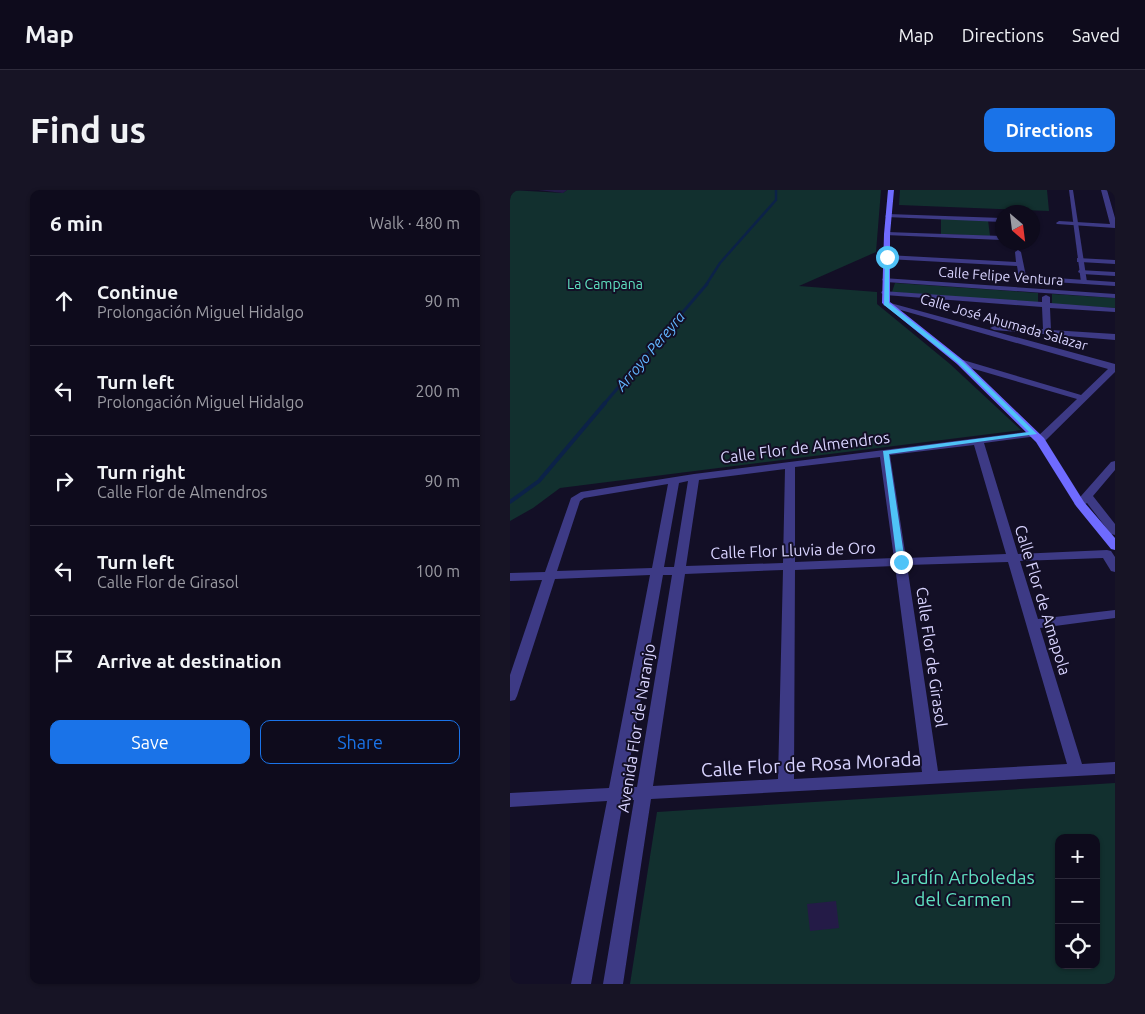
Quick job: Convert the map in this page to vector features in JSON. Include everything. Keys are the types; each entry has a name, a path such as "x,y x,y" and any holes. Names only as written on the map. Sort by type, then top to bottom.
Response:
{"main road":[{"path":"891,190 887,234 886,304 960,362 1037,437 1084,500 1111,550"}],"street":[{"path":"1071,190 1074,224 1084,282"},
{"path":"1059,223 1114,226 1104,190"},
{"path":"887,234 994,237 993,219 888,216"},
{"path":"1018,252 1023,278 1115,284"},
{"path":"887,257 1020,264"},
{"path":"1080,260 1115,262"},
{"path":"1082,272 1115,274"},
{"name":"Calle Felipe Ventura","path":"886,280 1115,296"},
{"path":"1046,292 1047,332"},
{"path":"885,293 1115,310"},
{"name":"Calle José Ahumada Salazar","path":"886,304 1115,367"},
{"path":"966,326 1115,337"},
{"path":"960,362 1083,398"},
{"path":"1037,437 1083,398 1115,367"},
{"name":"Calle Flor de Almendros","path":"551,576 575,500 581,495 694,477 978,440 1037,437"},
{"name":"Calle Flor de Amapola","path":"978,440 1076,770"},
{"name":"Calle Flor de Girasol","path":"885,453 931,778"},
{"path":"1115,464 1084,500 1115,532"},
{"path":"786,785 790,466"},
{"name":"Avenida Flor de Naranjo","path":"613,984 694,477"},
{"name":"Avenida Flor de Naranjo","path":"581,984 674,480"},
{"path":"1111,550 1115,568"},
{"name":"Calle Flor Lluvia de Oro","path":"510,577 1013,557 1111,550"},
{"path":"510,696 551,576"},
{"path":"1033,624 1115,614"},
{"name":"Calle Flor de Rosa Morada","path":"510,800 1115,768"}],"green space":[{"name":"La Campana","path":"510,190 563,193 567,190 881,190 876,252 799,286 877,292 877,304 950,364 1021,430 560,488 533,508 510,521"},
{"path":"900,190 1047,190 1049,211 1040,211 1040,205 995,205 995,209 899,205"},
{"path":"941,219 988,220 990,236 941,234"},
{"path":"895,283 1038,293 1038,303 892,292"},
{"path":"1052,294 1115,298 1115,308 1052,304"},
{"name":"Jardín Arboledas del Carmen","path":"1115,783 1115,984 630,984 657,812"}],"building":[{"path":"538,190 567,190 563,193"},
{"path":"836,901 839,928 810,931 807,904"}],"waterway":[{"name":"Arroyo Pereyra","path":"706,285 720,263 776,200 776,190"},
{"name":"Arroyo Pereyra","path":"604,404 707,284"},
{"name":"Arroyo Pereyra","path":"510,502 539,481 605,403"}],"route":[{"path":"887,257 886,304 960,362 1034,434 885,453 901,562"}]}
